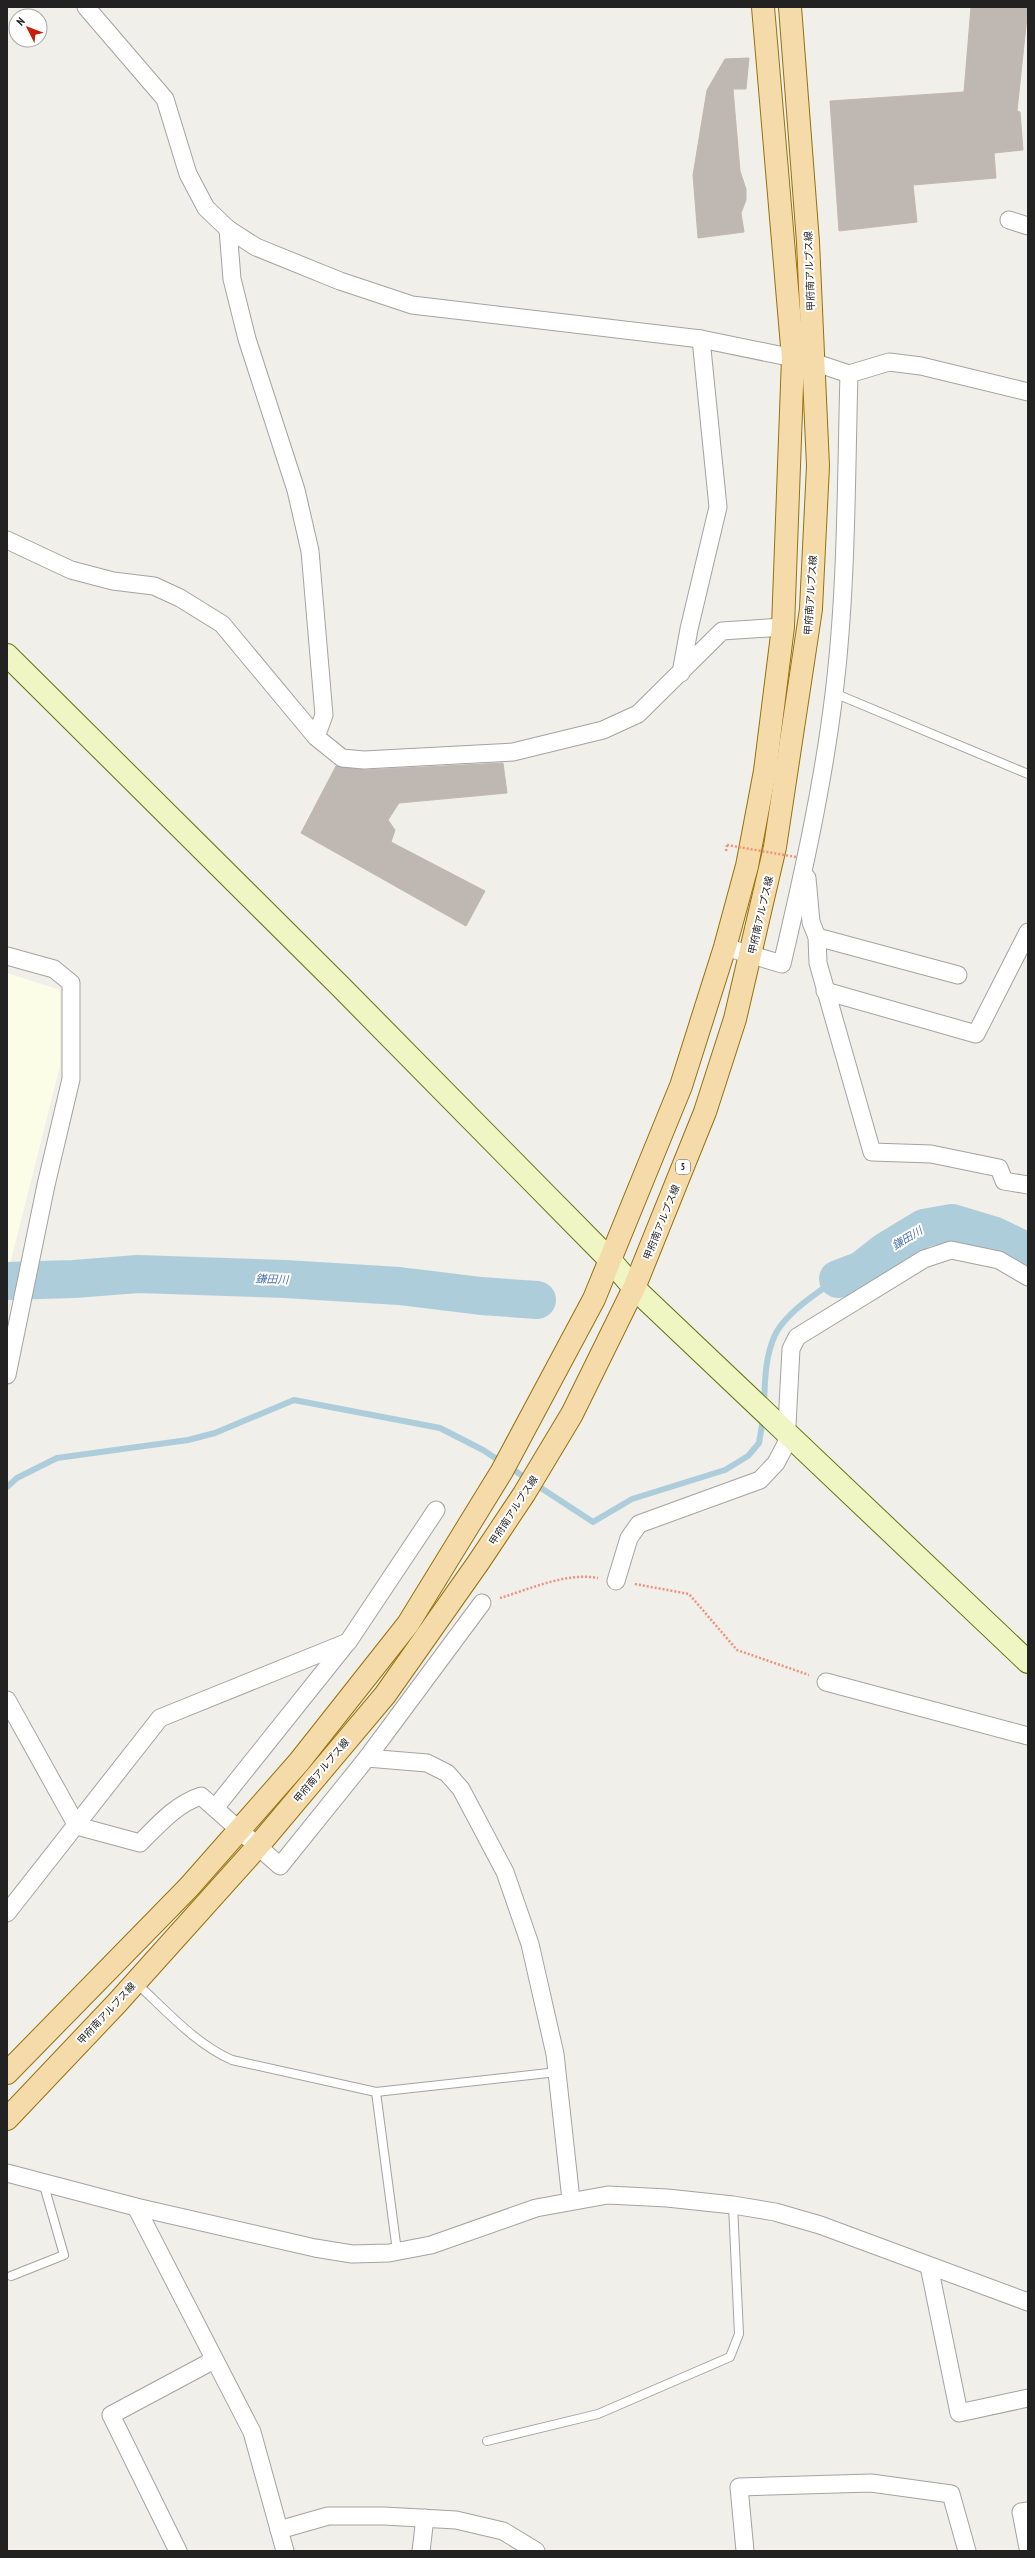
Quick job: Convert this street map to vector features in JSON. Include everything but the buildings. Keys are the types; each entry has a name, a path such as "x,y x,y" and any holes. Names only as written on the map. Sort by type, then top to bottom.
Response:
{"main road":[{"name":"甲府南アルプス線","path":"7,2118 135,1982 258,1846 384,1695 478,1563 524,1494 572,1414 634,1288 705,1112 735,1019 775,848 811,609 818,466 803,360 763,7"},
{"name":"甲府南アルプス線","path":"7,2073 188,1887 240,1829 304,1756 408,1624 533,1417 594,1299 611,1261 681,1086 725,947 747,866 765,771 783,627 803,360 808,242 790,7"}],"street":[{"path":"86,7 165,99 188,174 206,208 228,229 256,247 340,281 412,305 701,339 803,360 849,374 890,362 920,366 1028,392"},
{"path":"1009,220 1028,226"},
{"path":"228,229 232,279 247,339 296,490 310,551 324,715 316,737"},
{"path":"681,674 689,629 718,507 701,339"},
{"path":"725,947 782,964 800,861 814,822 834,693 844,566 849,374"},
{"path":"7,540 71,570 113,581 154,586 180,598 222,624 316,737 342,758 364,760 513,752 603,730 638,714 681,674 722,631 783,627"},
{"path":"7,655 346,992 611,1261 634,1288 1028,1662"},
{"path":"800,861 811,922 817,937 818,963 872,1152 931,1154 954,1158 999,1168 1004,1181 1028,1185"},
{"path":"825,991 976,1034 1028,932"},
{"path":"817,937 958,975"},
{"path":"7,956 54,969 71,983 71,1079 46,1185 7,1375"},
{"path":"616,1581 630,1538 639,1524 760,1480 776,1463 786,1444 782,1429 791,1349 797,1338 924,1260 951,1250 999,1260 1028,1277"},
{"path":"215,1808 348,1642 436,1510"},
{"path":"7,1700 77,1826 140,1843 174,1810 189,1800 201,1796 280,1866 367,1758 482,1603"},
{"path":"7,1913 77,1826 160,1718 348,1642"},
{"path":"826,1682 1028,1736"},
{"path":"367,1758 426,1763 447,1773 461,1790 504,1872 530,1944 555,2054 571,2200"},
{"path":"7,2173 136,2207 315,2248 352,2254 397,2251 431,2245 536,2208 571,2200 608,2195 667,2198 733,2205 775,2212 820,2225 1028,2302"},
{"path":"136,2207 252,2432 285,2551"},
{"path":"929,2266 959,2413 1028,2398"},
{"path":"178,2551 111,2415 214,2360"},
{"path":"745,2551 739,2487 872,2483 951,2494 967,2551"},
{"path":"1028,2511 1021,2512 1028,2548"},
{"path":"279,2530 328,2516 456,2520 503,2531 536,2551"},
{"path":"421,2551 425,2518"}],"lane":[{"path":"834,693 1028,774"},
{"path":"135,1982 217,2054 232,2060 376,2092 557,2072"},
{"path":"376,2092 397,2251"},
{"path":"11,2276 64,2255 43,2182"},
{"path":"487,2441 598,2414 730,2357 739,2334 733,2205"}],"path":[{"path":"727,845 800,861"},
{"path":"482,1603 547,1584 586,1576 689,1594 737,1650 826,1682"}],"shaded area":[{"path":"7,973 60,990 60,1066 7,1276"}],"waterway":[{"name":"鎌田川","path":"838,1279 862,1270 886,1251 924,1228 952,1223 995,1236 1028,1252"},
{"path":"764,1404 766,1369 769,1352 775,1335 783,1323 794,1311 825,1287 886,1251"},
{"name":"鎌田川","path":"7,1281 74,1279 138,1274 285,1279 399,1286 481,1296 537,1300"},
{"path":"7,1487 17,1478 57,1458 188,1440 215,1433 294,1400 440,1428 483,1450 593,1522 632,1499 725,1470 748,1456 759,1443 763,1419"}]}
